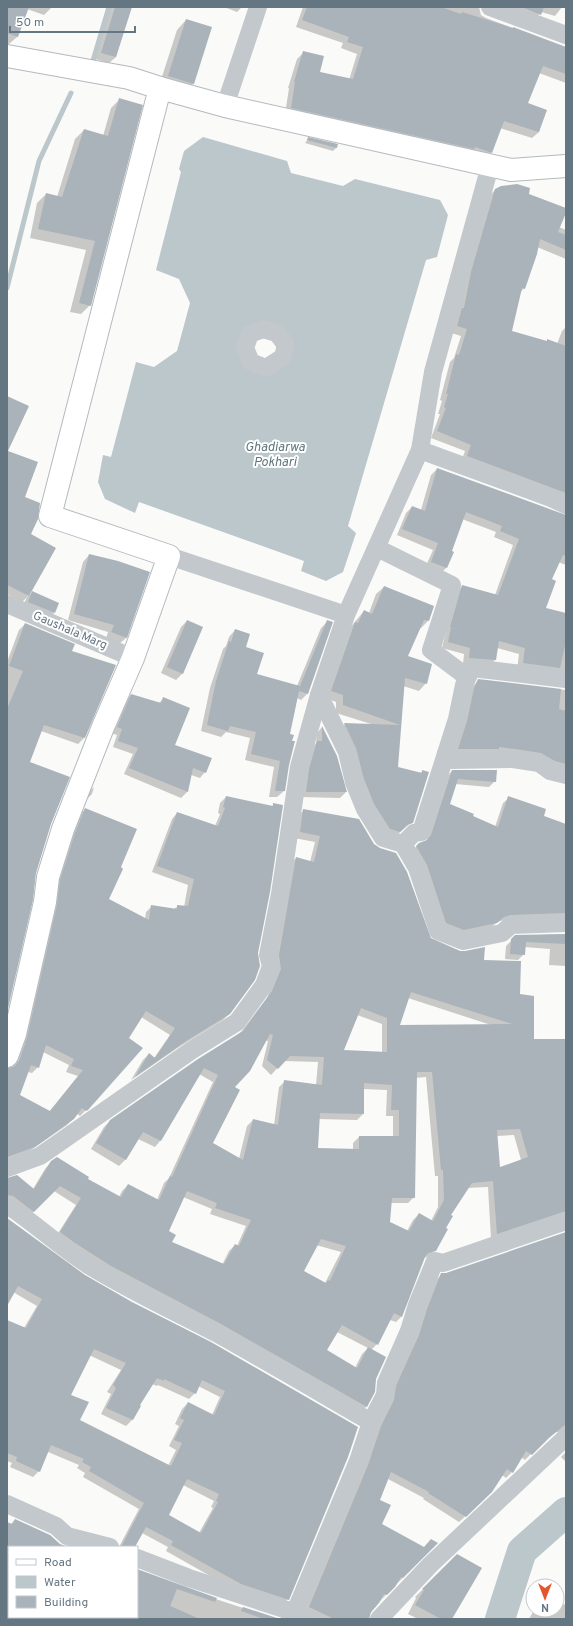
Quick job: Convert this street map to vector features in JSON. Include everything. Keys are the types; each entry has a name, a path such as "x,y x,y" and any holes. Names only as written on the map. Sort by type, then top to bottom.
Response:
{"street":[{"path":"225,106 258,7"},
{"path":"490,7 566,35"},
{"path":"7,56 129,78 225,106 510,170 566,166"},
{"path":"160,88 50,516 346,615"},
{"path":"7,1168 40,1156 192,1050 237,1022 264,985 271,966 268,955 280,894 299,767 319,695 346,615 420,450 433,372 490,166"},
{"path":"420,450 551,498 566,505"},
{"path":"377,548 452,584 431,650 467,677"},
{"path":"7,1056 15,1034 46,902 48,877 63,829 103,727 133,658 169,556"},
{"name":"Gaushala Marg","path":"7,604 133,658"},
{"path":"403,844 414,833 421,832 457,718 464,684 472,668 566,679"},
{"path":"319,695 347,752 354,782 365,809 383,838 403,844 417,868 438,931 463,941 502,933 511,925 566,924"},
{"path":"446,753 451,760 513,759 539,763 550,771 566,775"},
{"path":"7,1205 61,1244 70,1253 90,1266 136,1293 216,1333 371,1422"},
{"path":"292,1615 298,1605 339,1508 358,1461 371,1422 385,1395 386,1383 409,1331 417,1305 435,1261 443,1263 566,1221"},
{"path":"378,1619 430,1565 566,1437"},
{"path":"7,1504 56,1526 67,1536 106,1546"},
{"path":"138,1558 292,1615 310,1619"}],"water":[{"name":"Ghadiarwa Pokhari","path":"203,137 287,161 291,173 343,186 355,179 440,200 448,215 437,257 426,260 348,526 356,533 343,572 326,581 301,571 304,561 139,502 135,513 105,499 98,482 103,455 111,457 136,362 154,367 177,351 190,303 179,279 156,270 181,172 179,169 184,151","holes":["263,329 286,345 266,368 245,348"]}],"building":[{"path":"7,7 29,7 18,37 7,33"},
{"path":"115,7 132,7 116,57 101,53"},
{"path":"307,7 441,7 461,14 462,12 513,27 566,47 566,74 543,66 528,103 547,110 539,132 504,121 492,153 475,147 474,149 291,108 294,82 303,51 324,56 320,72 353,79 363,47 347,42 349,37 302,20"},
{"path":"522,7 544,7 541,15"},
{"path":"186,19 212,27 194,84 168,76"},
{"path":"119,98 143,105 91,306 79,303 95,241 38,229 46,193 62,197 84,129 108,136"},
{"path":"308,137 338,144 337,148 307,140"},
{"path":"517,184 530,188 529,194 566,208 566,213 558,232 566,235 566,250 540,239 537,254 525,289 522,288 512,331 547,341 547,339 566,346 566,493 467,456 471,445 437,431 446,408 444,407 448,394 446,394 456,354 459,355 467,329 457,326 462,308 464,308 471,272 495,189 501,186"},
{"path":"7,396 29,406 8,451 38,462 25,497 40,503 38,519 31,534 56,548 29,596 7,585"},
{"path":"437,468 566,515 566,556 563,555 552,579 556,581 546,608 566,613 566,641 560,668 523,663 525,648 499,641 496,660 469,658 470,648 448,642 450,627 462,585 498,595 519,539 500,531 502,526 466,512 452,551 454,552 447,568 431,562 438,543 402,529 412,506 425,511"},
{"path":"89,554 118,561 150,572 127,638 111,632 114,625 74,614"},
{"path":"384,586 434,606 429,621 424,620 408,656 432,664 427,684 405,678 398,767 422,773 422,770 429,772 413,823 407,825 400,832 390,829 374,804 364,779 356,748 344,723 400,725 343,705 343,695 331,691 355,622 358,623 364,610 372,614"},
{"path":"32,591 59,603 55,613 28,602"},
{"path":"187,620 203,627 183,674 167,667"},
{"path":"327,620 333,622 308,694 299,691 290,734 294,735 292,741 295,741 285,791 275,791 280,761 251,754 256,732 230,726 228,731 207,725 216,681 229,641 231,642 235,629 250,634 246,647 264,653 257,674 300,686"},
{"path":"25,623 75,644 72,651 116,665 85,738 44,725 30,762 70,777 51,824 36,873 33,900 7,1013 7,709 23,671 9,666"},
{"path":"478,679 561,689 559,709 566,711 566,764 555,761 541,753 515,749 499,747 499,749 458,749 467,721 474,688"},
{"path":"131,694 161,703 163,697 190,708 175,745 212,758 206,773 193,768 188,792 129,768 138,748 118,741 122,729 117,727"},
{"path":"322,726 337,756 347,792 306,792 309,769 317,741 322,741"},
{"path":"452,770 497,770 496,782 458,779 450,804 474,814 473,816 498,827 508,796 546,809 544,816 566,824 566,913 511,915 504,917 497,923 464,930 446,923 427,865 416,846 427,840 431,835"},
{"path":"226,796 273,806 273,803 283,805 270,892 258,953 260,966 255,980 230,1014 186,1041 135,1077 149,1053 155,1058 175,1028 146,1011 129,1038 143,1048 88,1110 86,1111 82,1108 74,1119 35,1147 7,1157 7,1068 15,1066 19,1061 27,1038 57,905 60,880 75,833 85,808 137,829 121,867 123,869 109,899 149,920 151,905 177,909 177,905 188,906 194,879 157,866 177,812 218,826 225,808 223,807","holes":["46,1045 74,1059 71,1066 83,1070 50,1111 20,1095 31,1065 39,1068"]},
{"path":"303,809 359,819 374,844 380,848 396,853 407,872 431,938 460,951 485,947 484,960 521,961 520,994 534,996 534,1039 566,1039 566,1211 497,1234 493,1181 472,1183 451,1215 453,1216 446,1228 448,1229 436,1251 428,1253 425,1257 402,1317 394,1313 378,1345 342,1325 327,1350 357,1368 368,1347 386,1357 376,1379 375,1392 367,1407 221,1324 111,1266 75,1243 60,1232 81,1198 60,1186 34,1212 13,1196 7,1195 7,1178 17,1175 34,1189 51,1161 57,1157 89,1177 88,1179 121,1197 128,1184 159,1200 170,1176 172,1177 218,1075 204,1068 161,1141 143,1132 126,1160 96,1143 110,1120 198,1059 243,1031 272,991 281,969 279,955 296,857 314,862 320,836 300,832","holes":["411,992 512,1024 400,1025","361,1008 387,1018 387,1052 344,1050","270,1034 273,1035 267,1060 278,1069 290,1056 324,1057 322,1085 284,1080 278,1125 253,1119 243,1160 213,1143 240,1090 235,1087 250,1071","417,1072 432,1072 441,1170 443,1170 444,1200 433,1221 419,1213 409,1231 390,1222 392,1198 415,1198","364,1083 392,1085 391,1110 399,1110 399,1136 359,1136 359,1149 318,1148 320,1113 364,1114","520,1129 528,1157 500,1167 497,1130","187,1191 217,1203 215,1208 251,1220 239,1246 235,1244 224,1264 172,1242 176,1235 169,1231","321,1239 346,1246 330,1281 328,1280 326,1283 304,1271"]},
{"path":"566,934 566,944 526,942 525,955 510,954 511,939 515,935"},
{"path":"7,1218 85,1275 132,1302 211,1342 358,1427 348,1457 289,1600 241,1584 171,1545 173,1541 146,1527 136,1546 122,1546 144,1503 89,1471 91,1467 82,1462 84,1459 51,1445 40,1472 16,1461 17,1457 7,1453 7,1320 26,1328 42,1299 18,1286 7,1306","holes":["94,1349 126,1363 113,1385 116,1388 106,1408 133,1420 141,1406 140,1405 157,1378 164,1381 164,1379 196,1394 202,1380 225,1391 214,1415 188,1402 180,1418 184,1420 174,1440 182,1443 171,1466 80,1420 89,1402 71,1395","187,1479 219,1494 216,1501 218,1502 201,1533 169,1515"]},
{"path":"566,1232 566,1424 532,1455 526,1451 513,1473 507,1469 492,1492 466,1517 428,1493 429,1492 391,1472 380,1500 391,1505 382,1524 424,1547 431,1539 438,1543 403,1578 401,1577 395,1587 387,1595 384,1594 379,1603 371,1612 369,1619 334,1619 309,1607 368,1465 381,1426 394,1400 396,1386 419,1335 441,1273 446,1273"},
{"path":"15,1519 50,1535 60,1544 65,1546 7,1547 7,1522 12,1524"},
{"path":"457,1554 482,1568 452,1619 441,1619 415,1605 424,1590 422,1589"},
{"path":"138,1569 217,1598 215,1602 177,1589 170,1606 200,1619 137,1619"},
{"path":"243,1607 280,1619 264,1619 241,1611"}],"waterway":[{"path":"92,64 109,7"},
{"path":"7,288 39,161 71,93"},
{"path":"500,1619 522,1551 566,1512"}]}
